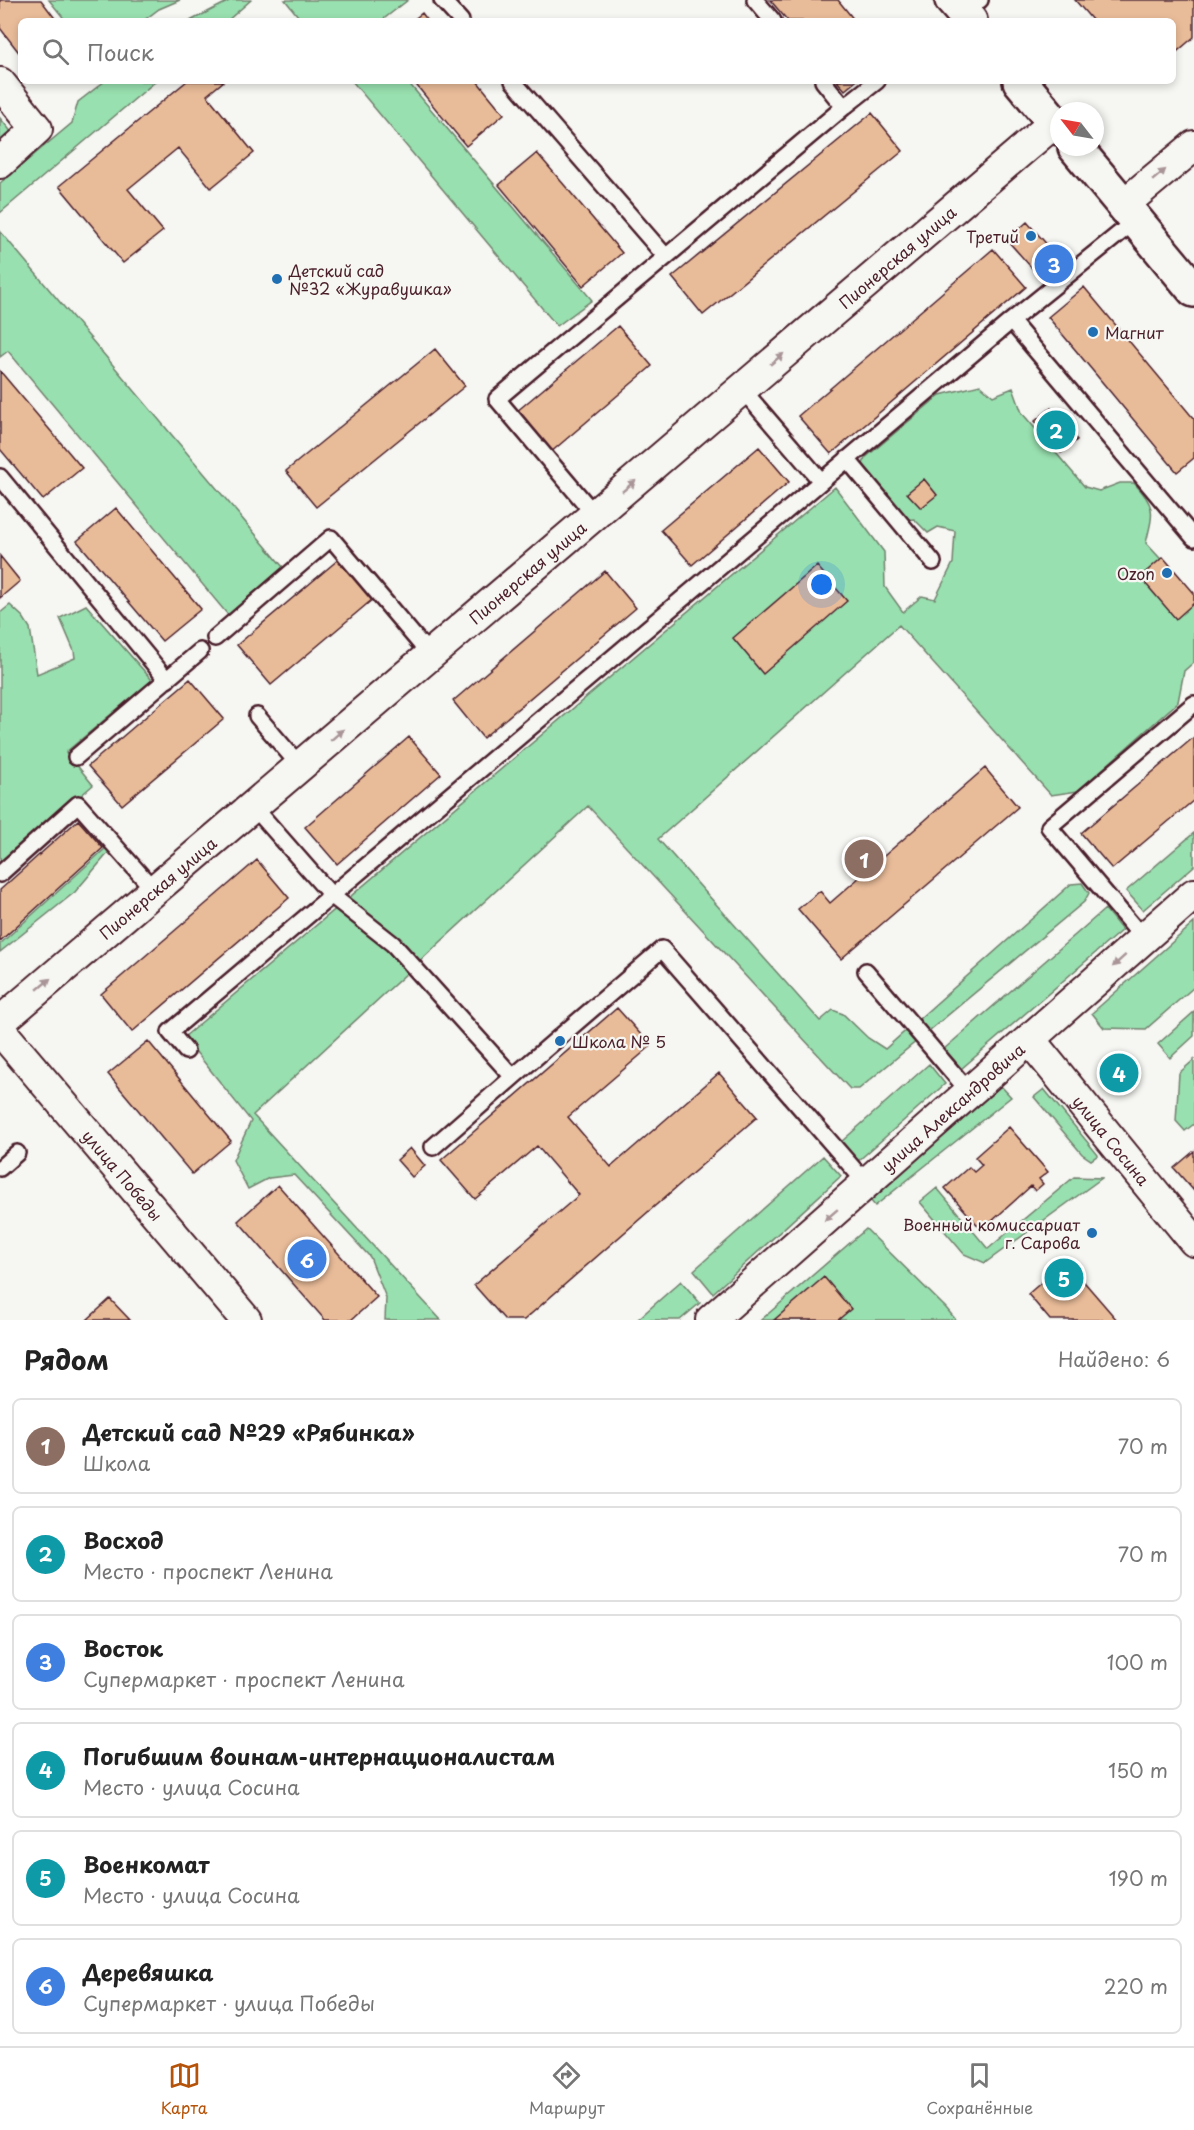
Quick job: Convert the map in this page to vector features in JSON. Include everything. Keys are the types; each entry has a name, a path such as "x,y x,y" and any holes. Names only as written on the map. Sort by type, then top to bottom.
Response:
{"street":[{"path":"0,83 37,129 0,163"},
{"path":"1023,84 1050,117"},
{"name":"Пионерская улица","path":"0,1022 742,389 1050,131"},
{"path":"1130,212 1194,146"},
{"path":"1083,156 1194,290"},
{"name":"улица Александровича","path":"711,1320 1194,894"},
{"name":"улица Победы","path":"0,1030 246,1320"},
{"name":"улица Сосина","path":"1030,1040 1194,1240"}],"lane":[{"path":"442,0 458,18"},
{"path":"755,0 770,18"},
{"path":"516,84 666,256"},
{"path":"826,84 844,106"},
{"path":"595,515 497,399 873,84"},
{"path":"186,1051 170,1032 1011,321 1130,212"},
{"path":"1011,321 1191,528"},
{"path":"742,389 821,481"},
{"path":"847,459 933,562"},
{"path":"3,487 27,511 167,680"},
{"path":"215,638 331,538 430,655"},
{"path":"76,757 200,651"},
{"path":"1143,939 1049,827 1194,704"},
{"path":"257,717 300,766"},
{"path":"0,874 78,804 154,890"},
{"path":"254,806 331,895 393,944 513,1077"},
{"path":"433,1147 662,949 866,1183"},
{"path":"866,971 970,1092"},
{"path":"0,1168 17,1153"}],"green space":[{"path":"49,0 180,0 159,9 147,18 64,18"},
{"path":"231,0 251,0 230,18 196,18"},
{"path":"285,0 408,0 385,18 300,18"},
{"path":"101,84 152,84 0,213 0,183 72,123 78,102"},
{"path":"355,84 410,84 592,300 557,326"},
{"path":"0,118 13,134 0,146"},
{"path":"0,231 283,567 228,615 8,351 0,357"},
{"path":"980,385 993,396 1013,388 1022,413 1085,487 1099,491 1120,483 1134,483 1147,498 1151,517 1146,543 1194,595 1194,662 1184,671 1178,702 1078,791 1051,795 899,625 658,839 820,1021 833,1010 843,1014 868,1038 885,1049 1071,884 1082,883 1089,893 1084,902 859,1089 850,1089 588,806 253,1115 441,1320 385,1320 386,1298 370,1257 294,1175 269,1178 248,1189 233,1160 251,1121 184,1037 835,487 884,552 885,587 903,612 922,596 935,599 953,563 955,531 938,527 928,533 914,519 905,520 862,468 865,458 940,395"},
{"path":"10,605 23,617 30,628 37,674 75,658 60,618 86,605 152,680 66,752 93,785 0,866 0,613"},
{"path":"1194,833 1194,866 1143,910 1126,891"},
{"path":"107,847 109,852 75,892 0,952 0,944"},
{"path":"1105,909 1122,930 961,1069 944,1049"},
{"path":"1194,923 1194,987 1146,1029 1104,1028 1092,1013"},
{"path":"1194,1012 1194,1036 1170,1058 1158,1044"},
{"path":"1194,1060 1194,1124 1185,1131 1176,1121 1179,1073"},
{"path":"929,1064 945,1084 857,1162 841,1142"},
{"path":"1001,1086 1011,1097 875,1206 863,1191 940,1125 948,1132"},
{"path":"1044,1089 1098,1155 1091,1160 1082,1154 1034,1097"},
{"path":"823,1156 841,1176 713,1293 694,1270"},
{"path":"1074,1177 1102,1178 985,1263 964,1254 920,1202 937,1188 988,1249"},
{"path":"866,1229 956,1320 761,1320"},
{"path":"681,1281 700,1303 680,1320 637,1320"}],"building":[{"path":"0,0 41,0 55,18 18,18 18,51 0,28"},
{"path":"770,0 838,0 853,18 785,18"},
{"path":"1075,0 1194,0 1194,37 1176,52 1176,18 1090,18"},
{"path":"422,13 426,18 416,18"},
{"path":"183,84 220,84 207,95 254,153 211,188 178,148 128,189 163,231 123,263 59,186"},
{"path":"415,84 479,84 504,114 466,146"},
{"path":"840,84 852,84 845,90"},
{"path":"872,113 903,151 703,315 672,277"},
{"path":"537,153 622,253 583,286 499,185"},
{"path":"1027,222 1067,267 1047,285 1007,240"},
{"path":"993,249 1026,287 831,454 798,416"},
{"path":"1084,287 1194,419 1194,458 1177,472 1048,317"},
{"path":"618,326 652,366 550,453 516,412"},
{"path":"435,349 465,386 316,507 286,471"},
{"path":"0,371 82,468 43,500 0,449"},
{"path":"1051,408 1077,440 1061,453 1035,421"},
{"path":"759,447 789,482 692,565 661,530"},
{"path":"924,479 937,495 921,508 907,493"},
{"path":"116,508 201,609 162,641 77,541"},
{"path":"0,556 20,581 0,598"},
{"path":"1163,557 1194,593 1194,603 1176,619 1140,577"},
{"path":"339,559 373,599 271,685 237,645"},
{"path":"817,566 847,601 763,674 733,638"},
{"path":"605,571 636,608 483,738 453,701"},
{"path":"190,679 224,719 122,805 88,766"},
{"path":"409,737 441,774 337,864 305,827"},
{"path":"1194,737 1194,800 1112,869 1081,833"},
{"path":"985,768 1018,807 841,959 798,909 820,891 830,903"},
{"path":"78,820 103,848 0,941 0,890"},
{"path":"257,860 289,898 132,1032 101,994"},
{"path":"617,1008 651,1046 568,1117 611,1167 719,1073 757,1117 524,1320 505,1320 474,1285 579,1195 537,1146 475,1199 441,1160"},
{"path":"148,1041 231,1141 192,1174 108,1074"},
{"path":"1009,1127 1048,1172 1039,1179 1043,1184 1035,1191 1031,1186 982,1230 945,1188 969,1167 974,1172 982,1165 975,1157"},
{"path":"410,1148 425,1166 412,1177 397,1160"},
{"path":"1194,1151 1194,1191 1174,1168"},
{"path":"278,1185 377,1297 351,1320 325,1320 238,1221"},
{"path":"1066,1261 1117,1320 1050,1320 1028,1294"},
{"path":"824,1277 851,1309 838,1320 774,1320"},
{"path":"110,1299 130,1320 87,1320"}],"place":[{"name":"Третий","path":"1031,236"},
{"name":"Восток","path":"1054,264"},
{"name":"Детский сад №32 «Журавушка»","path":"277,279"},
{"name":"Магнит","path":"1093,332"},
{"name":"Восход","path":"1056,430"},
{"name":"Ozon","path":"1167,573"},
{"name":"Детский сад №29 «Рябинка»","path":"864,859"},
{"name":"Школа № 5","path":"560,1041"},
{"name":"Погибшим воинам-интернационалистам","path":"1119,1073"},
{"name":"Военный комиссариат г. Сарова","path":"1092,1233"},
{"name":"Деревяшка","path":"307,1259"},
{"name":"Военкомат","path":"1064,1278"}]}
